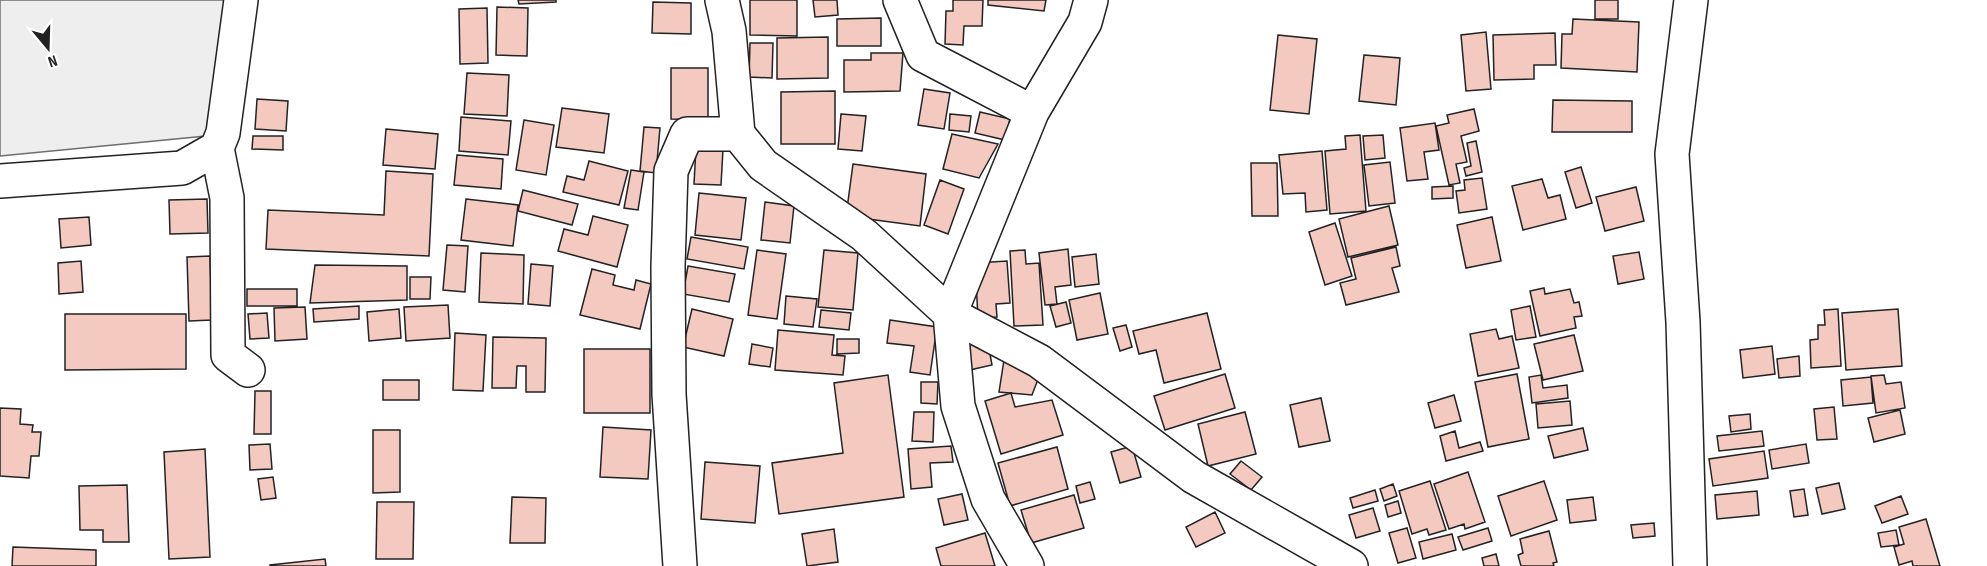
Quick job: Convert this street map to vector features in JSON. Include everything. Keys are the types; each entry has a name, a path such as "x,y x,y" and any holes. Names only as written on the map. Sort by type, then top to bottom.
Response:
{"street":[{"path":"241,0 223,133 217,148 228,198 228,355 248,370"},
{"path":"722,0 729,31 738,134 764,165 864,235 950,314 1039,361 1194,477 1351,566"},
{"path":"900,0 923,55 1032,112"},
{"path":"1027,566 988,499 958,406 950,314 1032,112 1085,22 1091,0"},
{"path":"1690,566 1683,322 1672,154 1691,0"},
{"path":"680,566 669,394 670,171 687,134 738,134"},
{"path":"0,181 182,168 217,148"}],"shaded area":[{"path":"0,0 227,0 206,136 0,156"}],"building":[{"path":"518,0 556,0 556,2 519,4"},
{"path":"750,0 797,0 797,36 750,35"},
{"path":"813,0 837,0 838,15 815,17"},
{"path":"953,0 983,0 982,26 964,26 963,45 945,44 946,11 953,11"},
{"path":"988,0 1046,0 1044,11 988,5"},
{"path":"1595,0 1618,0 1618,19 1595,19"},
{"path":"653,2 691,3 691,34 652,33"},
{"path":"497,7 528,8 527,56 496,55"},
{"path":"487,8 488,63 460,64 459,9"},
{"path":"881,18 881,46 837,46 837,19"},
{"path":"1573,19 1639,22 1637,72 1561,68 1562,34 1572,34"},
{"path":"1486,32 1491,89 1466,91 1461,35"},
{"path":"1555,33 1556,65 1534,65 1534,79 1494,80 1493,35"},
{"path":"1278,35 1317,39 1309,114 1270,110"},
{"path":"828,37 828,78 777,79 777,38"},
{"path":"750,43 773,43 772,78 749,77"},
{"path":"871,53 903,53 900,91 844,92 844,60 871,60"},
{"path":"1364,55 1400,58 1396,105 1359,101"},
{"path":"671,68 708,68 708,120 671,119"},
{"path":"467,73 509,75 507,116 464,114"},
{"path":"924,89 950,93 944,129 918,125"},
{"path":"835,91 835,144 781,144 781,92"},
{"path":"257,99 288,101 286,131 255,129"},
{"path":"1553,100 1632,101 1632,132 1552,132"},
{"path":"562,108 609,114 604,153 556,147"},
{"path":"1474,109 1479,131 1461,136 1467,162 1456,164 1460,183 1449,185 1436,126 1449,123 1447,115"},
{"path":"980,112 1010,119 1005,140 975,133"},
{"path":"841,114 866,116 862,151 838,149"},
{"path":"950,114 971,116 969,132 949,130"},
{"path":"461,117 511,121 508,155 459,151"},
{"path":"524,120 554,125 546,175 516,170"},
{"path":"1435,123 1439,150 1424,152 1428,179 1407,181 1400,128"},
{"path":"644,127 660,128 656,173 640,171"},
{"path":"386,129 438,134 435,169 383,165"},
{"path":"952,134 998,144 979,178 943,169"},
{"path":"1360,135 1366,211 1330,214 1325,151 1346,149 1345,136"},
{"path":"1383,135 1385,158 1365,160 1363,136"},
{"path":"253,136 283,136 283,150 252,149"},
{"path":"1476,141 1482,172 1466,176 1464,168 1471,166 1467,143"},
{"path":"696,147 723,149 721,185 694,184"},
{"path":"1322,151 1327,210 1306,212 1305,193 1283,194 1279,155"},
{"path":"457,155 503,159 501,189 454,185"},
{"path":"589,161 628,171 619,205 563,192 567,176 584,180"},
{"path":"1390,162 1395,203 1369,206 1364,165"},
{"path":"1251,163 1277,163 1278,216 1252,216"},
{"path":"853,164 926,174 920,226 846,216"},
{"path":"1581,167 1592,203 1576,208 1565,172"},
{"path":"631,170 644,172 638,210 624,208"},
{"path":"386,171 433,174 429,256 266,249 268,210 384,215"},
{"path":"1482,178 1487,209 1459,213 1456,191 1465,190 1464,180"},
{"path":"1542,179 1548,198 1560,195 1566,219 1523,230 1512,186"},
{"path":"940,180 964,189 948,234 924,225"},
{"path":"1453,186 1453,198 1432,199 1432,187"},
{"path":"1636,187 1644,221 1605,231 1596,197"},
{"path":"523,190 578,204 572,225 518,211"},
{"path":"699,193 746,198 741,240 695,235"},
{"path":"207,199 208,233 170,234 169,200"},
{"path":"466,199 518,205 513,246 461,240"},
{"path":"765,202 794,206 790,243 761,240"},
{"path":"1389,206 1398,245 1348,257 1339,219"},
{"path":"593,216 628,225 617,267 558,251 564,229 588,235"},
{"path":"89,217 91,245 61,248 59,219"},
{"path":"1492,217 1501,261 1466,268 1457,225"},
{"path":"1335,223 1352,276 1325,285 1309,232"},
{"path":"691,237 748,247 744,269 687,259"},
{"path":"447,245 468,246 465,292 443,290"},
{"path":"1396,247 1400,266 1392,268 1399,292 1346,305 1340,283 1356,279 1351,258"},
{"path":"1068,249 1071,285 1055,287 1057,304 1045,305 1039,253"},
{"path":"757,250 786,254 777,319 748,315"},
{"path":"824,250 858,253 853,310 818,307"},
{"path":"1025,250 1026,264 1039,263 1043,325 1014,326 1010,251"},
{"path":"1639,252 1644,279 1618,284 1613,256"},
{"path":"481,253 524,255 523,304 479,302"},
{"path":"1096,254 1099,284 1075,287 1072,257"},
{"path":"210,256 212,320 189,321 187,257"},
{"path":"81,261 83,292 59,294 58,263"},
{"path":"1007,261 1010,303 996,304 997,317 978,318 975,263"},
{"path":"531,264 553,266 550,306 528,304"},
{"path":"315,265 407,266 407,300 310,303"},
{"path":"688,266 735,274 729,302 683,294"},
{"path":"592,269 615,275 613,285 634,290 636,280 651,284 640,329 580,315"},
{"path":"410,277 431,277 430,299 410,299"},
{"path":"1544,288 1545,294 1570,289 1574,303 1579,302 1582,316 1574,317 1576,328 1540,336 1530,291"},
{"path":"247,289 297,289 297,306 247,306"},
{"path":"1100,293 1108,334 1077,340 1069,300"},
{"path":"786,296 817,299 813,327 784,324"},
{"path":"1066,302 1071,323 1056,327 1050,306"},
{"path":"448,305 450,338 406,341 404,307"},
{"path":"359,306 359,319 314,322 313,309"},
{"path":"1530,306 1536,337 1516,340 1511,310"},
{"path":"305,307 307,339 275,341 274,308"},
{"path":"399,309 401,338 369,341 367,312"},
{"path":"692,309 733,319 724,356 683,347"},
{"path":"1838,309 1841,366 1811,368 1810,340 1818,339 1818,325 1825,325 1824,310"},
{"path":"1898,309 1902,366 1846,370 1842,313"},
{"path":"821,310 851,313 849,330 819,327"},
{"path":"267,313 269,338 250,339 248,314"},
{"path":"1207,313 1221,369 1164,383 1156,350 1139,354 1133,331"},
{"path":"65,314 186,314 186,369 65,370"},
{"path":"890,320 937,327 930,375 910,372 914,346 887,343"},
{"path":"1126,325 1132,347 1120,351 1113,328"},
{"path":"1496,329 1499,339 1512,336 1519,368 1478,376 1470,334"},
{"path":"778,330 834,335 832,355 845,356 843,375 775,370"},
{"path":"455,333 486,335 483,391 453,390"},
{"path":"1574,335 1583,371 1543,380 1534,344"},
{"path":"493,337 546,338 545,392 526,392 526,366 517,366 516,388 492,388"},
{"path":"987,338 992,365 965,371 960,343"},
{"path":"837,339 859,339 859,353 837,354"},
{"path":"752,344 773,348 770,367 749,364"},
{"path":"1772,346 1775,374 1743,378 1740,350"},
{"path":"584,349 650,349 650,413 584,413"},
{"path":"1799,356 1800,376 1779,378 1777,359"},
{"path":"1004,360 1040,374 1032,395 999,392"},
{"path":"1225,374 1235,408 1165,430 1154,396"},
{"path":"1517,374 1529,439 1488,447 1475,382"},
{"path":"888,375 904,497 779,514 772,463 843,453 834,383"},
{"path":"1541,375 1543,388 1567,385 1568,398 1532,403 1529,377"},
{"path":"1884,375 1886,384 1901,382 1905,408 1876,413 1871,376"},
{"path":"1871,377 1873,403 1843,406 1841,380"},
{"path":"383,380 419,380 419,400 383,400"},
{"path":"921,382 938,382 937,404 921,403"},
{"path":"255,391 271,391 271,434 254,434"},
{"path":"1011,393 1015,407 1052,400 1063,435 1001,454 985,401"},
{"path":"1454,395 1461,421 1435,428 1428,403"},
{"path":"1321,398 1330,441 1299,447 1290,405"},
{"path":"1570,401 1572,425 1538,428 1536,404"},
{"path":"1834,407 1837,439 1817,440 1814,409"},
{"path":"0,408 21,409 20,424 33,425 32,432 41,432 39,456 31,456 29,478 0,476"},
{"path":"1900,410 1905,434 1874,442 1868,418"},
{"path":"914,412 934,412 933,442 912,441"},
{"path":"1245,412 1256,454 1208,466 1198,424"},
{"path":"1750,414 1751,429 1731,432 1729,416"},
{"path":"603,427 651,430 648,479 600,477"},
{"path":"1583,428 1588,450 1554,458 1548,436"},
{"path":"373,430 400,430 400,492 373,493"},
{"path":"1455,431 1459,448 1480,442 1483,451 1446,461 1440,436"},
{"path":"1762,431 1764,446 1719,451 1717,436"},
{"path":"270,444 272,469 250,470 249,445"},
{"path":"1806,444 1809,463 1772,469 1769,450"},
{"path":"951,446 953,462 930,463 932,487 911,489 908,449"},
{"path":"1132,446 1141,477 1120,483 1111,452"},
{"path":"1057,447 1068,489 1010,506 998,463"},
{"path":"205,449 210,557 169,559 164,452"},
{"path":"1764,451 1768,478 1713,486 1709,459"},
{"path":"1241,461 1262,477 1251,490 1230,474"},
{"path":"705,462 760,466 755,523 701,519"},
{"path":"1468,472 1485,522 1465,529 1464,524 1449,529 1434,484"},
{"path":"273,477 276,498 261,500 258,479"},
{"path":"1430,481 1446,530 1429,535 1427,529 1412,534 1399,491"},
{"path":"1544,481 1557,520 1511,536 1498,496"},
{"path":"1090,482 1095,499 1080,503 1076,486"},
{"path":"1839,483 1845,509 1822,514 1816,488"},
{"path":"1393,484 1397,496 1384,501 1380,489"},
{"path":"127,485 129,542 103,542 103,530 80,530 79,486"},
{"path":"1804,489 1808,515 1794,517 1790,491"},
{"path":"1375,490 1378,501 1353,508 1350,498"},
{"path":"1757,491 1759,515 1717,519 1715,495"},
{"path":"962,494 968,520 944,525 938,499"},
{"path":"1074,495 1084,528 1031,543 1021,510"},
{"path":"1901,496 1908,514 1882,523 1875,506"},
{"path":"512,497 546,498 545,543 510,543"},
{"path":"1593,497 1596,520 1570,523 1567,500"},
{"path":"1398,501 1401,513 1388,517 1385,505"},
{"path":"377,502 414,502 413,559 376,559"},
{"path":"1373,508 1380,531 1356,538 1349,515"},
{"path":"1215,512 1225,533 1196,547 1186,527"},
{"path":"1926,519 1940,566 1913,566 1912,561 1899,565 1894,547 1904,544 1899,527"},
{"path":"1654,523 1655,536 1633,538 1631,525"},
{"path":"1407,528 1416,558 1398,563 1389,533"},
{"path":"1488,528 1492,541 1463,550 1458,537"},
{"path":"834,529 838,562 807,566 802,534"},
{"path":"1896,530 1899,545 1881,547 1878,533"},
{"path":"1549,531 1557,562 1553,563 1554,566 1521,566 1518,555 1523,553 1520,539"},
{"path":"985,533 995,566 941,566 936,548"},
{"path":"1452,534 1456,550 1423,559 1419,542"},
{"path":"13,547 96,550 96,566 12,566"},
{"path":"1496,554 1499,566 1484,566 1482,558"},
{"path":"325,559 326,566 270,566 270,565"}]}
